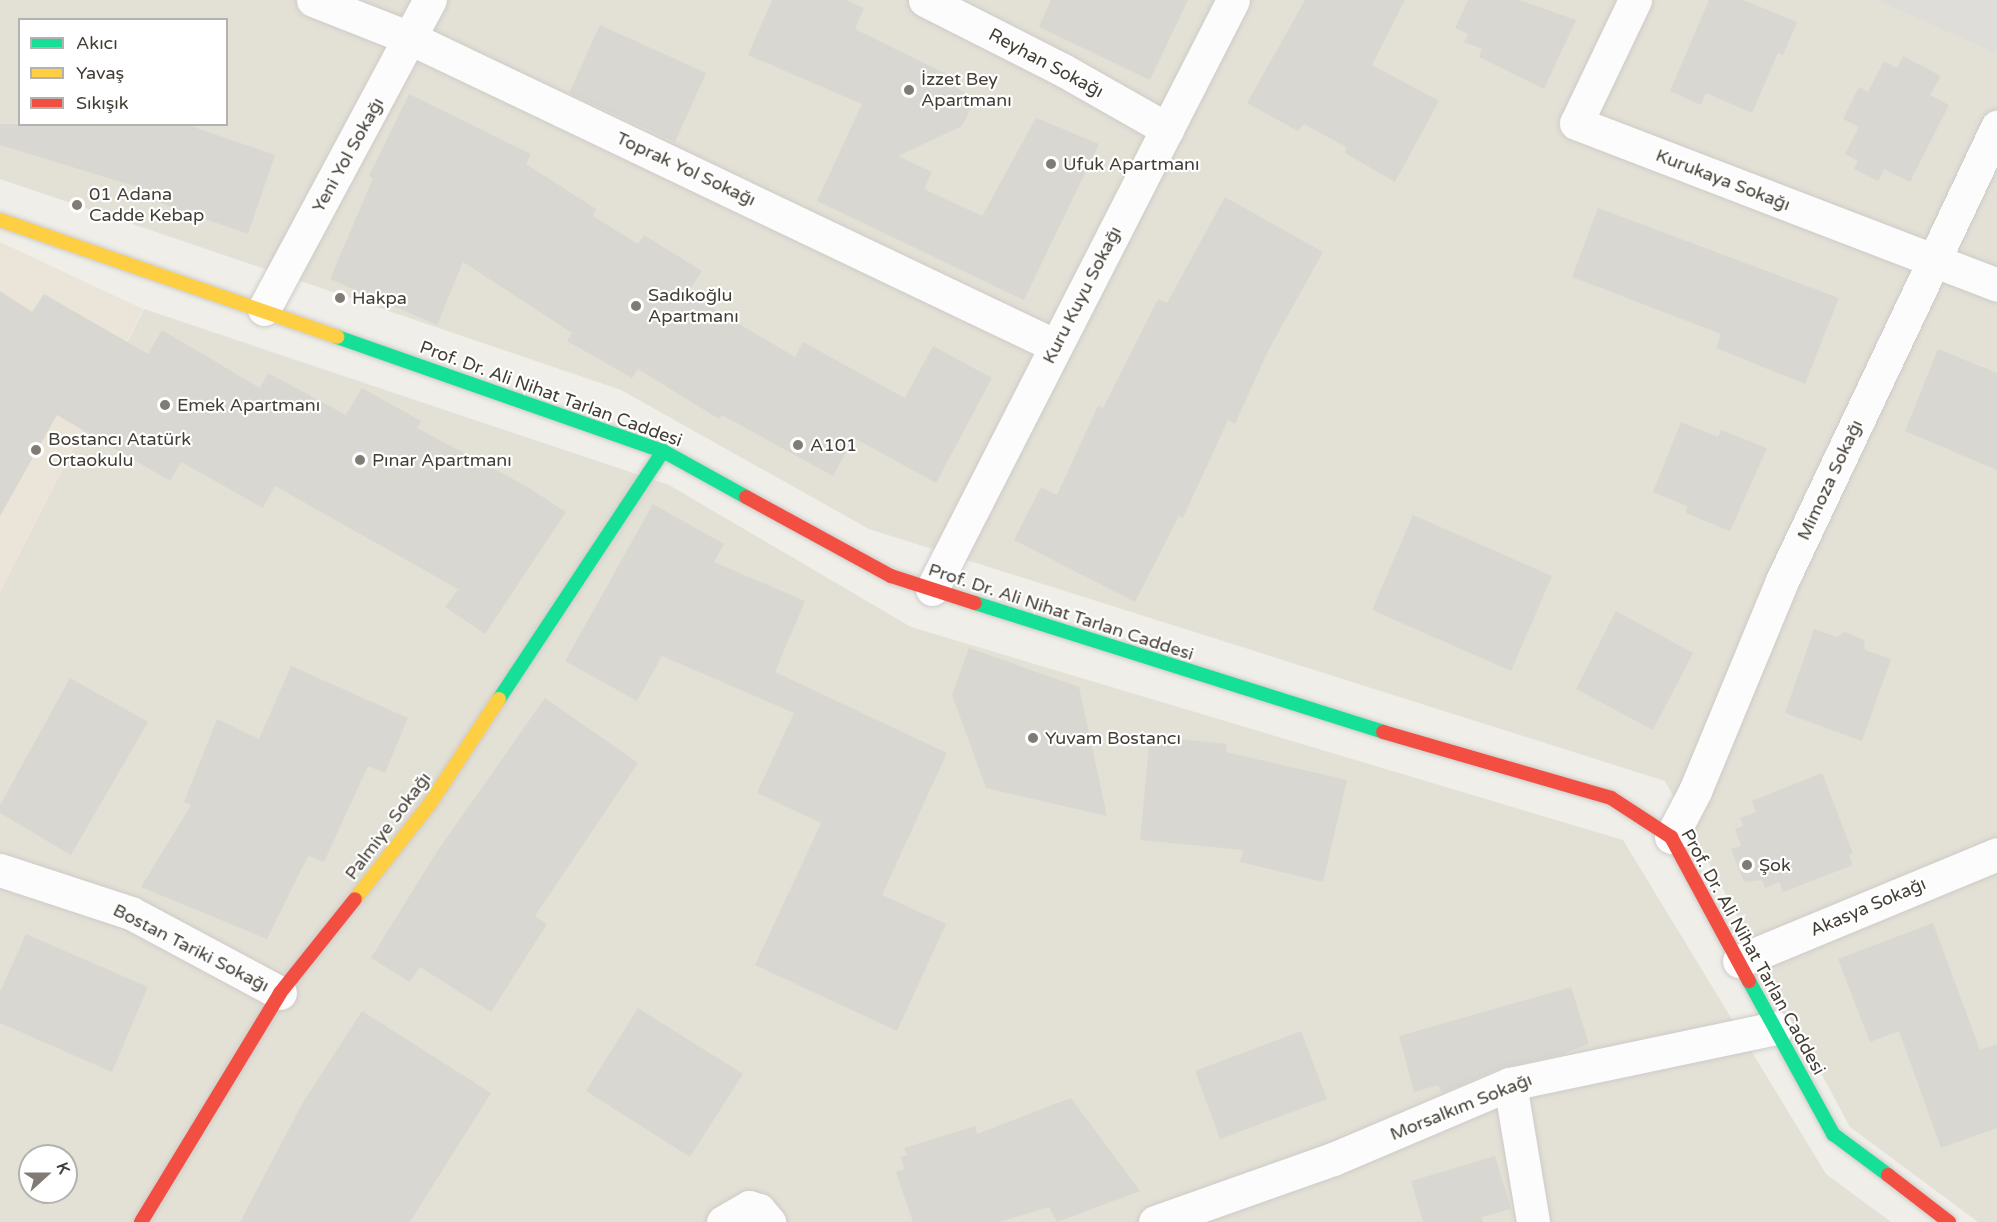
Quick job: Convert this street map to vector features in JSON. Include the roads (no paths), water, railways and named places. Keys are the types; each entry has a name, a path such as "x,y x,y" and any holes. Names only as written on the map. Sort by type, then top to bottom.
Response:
{"main road":[{"name":"Prof. Dr. Ali Nihat Tarlan Caddesi","path":"0,220 264,309 663,451 891,576 1350,723 1611,798 1671,837 1833,1134 1949,1222"},
{"name":"Palmiye Sokağı","path":"141,1222 280,993 429,805 663,451"}],"street":[{"name":"Toprak Yol Sokağı","path":"313,0 412,39 1056,346"},
{"name":"Yeni Yol Sokağı","path":"264,309 412,39 430,0"},
{"name":"Reyhan Sokağı","path":"925,0 1064,70 1167,129"},
{"name":"Kuru Kuyu Sokağı","path":"932,589 1233,0"},
{"name":"Kurukaya Sokağı","path":"1635,0 1576,123 1997,285"},
{"name":"Mimoza Sokağı","path":"1671,837 1695,791 1781,583 1997,127"},
{"name":"Akasya Sokağı","path":"1739,961 1997,854"},
{"name":"Bostan Tariki Sokağı","path":"0,870 131,913 280,993"},
{"name":"Morsalkım Sokağı","path":"1155,1222 1333,1160 1510,1084 1776,1028"},
{"path":"1510,1084 1533,1222"},
{"path":"723,1222 749,1207 759,1210 769,1222"}],"place":[{"name":"İzzet Bey Apartmanı","path":"909,90"},
{"name":"Ufuk Apartmanı","path":"1051,164"},
{"name":"01 Adana Cadde Kebap","path":"77,205"},
{"name":"Hakpa","path":"340,298"},
{"name":"Sadıkoğlu Apartmanı","path":"636,306"},
{"name":"Emek Apartmanı","path":"165,405"},
{"name":"A101","path":"798,445"},
{"name":"Bostancı Atatürk Ortaokulu","path":"36,450"},
{"name":"Pınar Apartmanı","path":"360,460"},
{"name":"Yuvam Bostancı","path":"1033,738"},
{"name":"Şok","path":"1747,865"}]}
